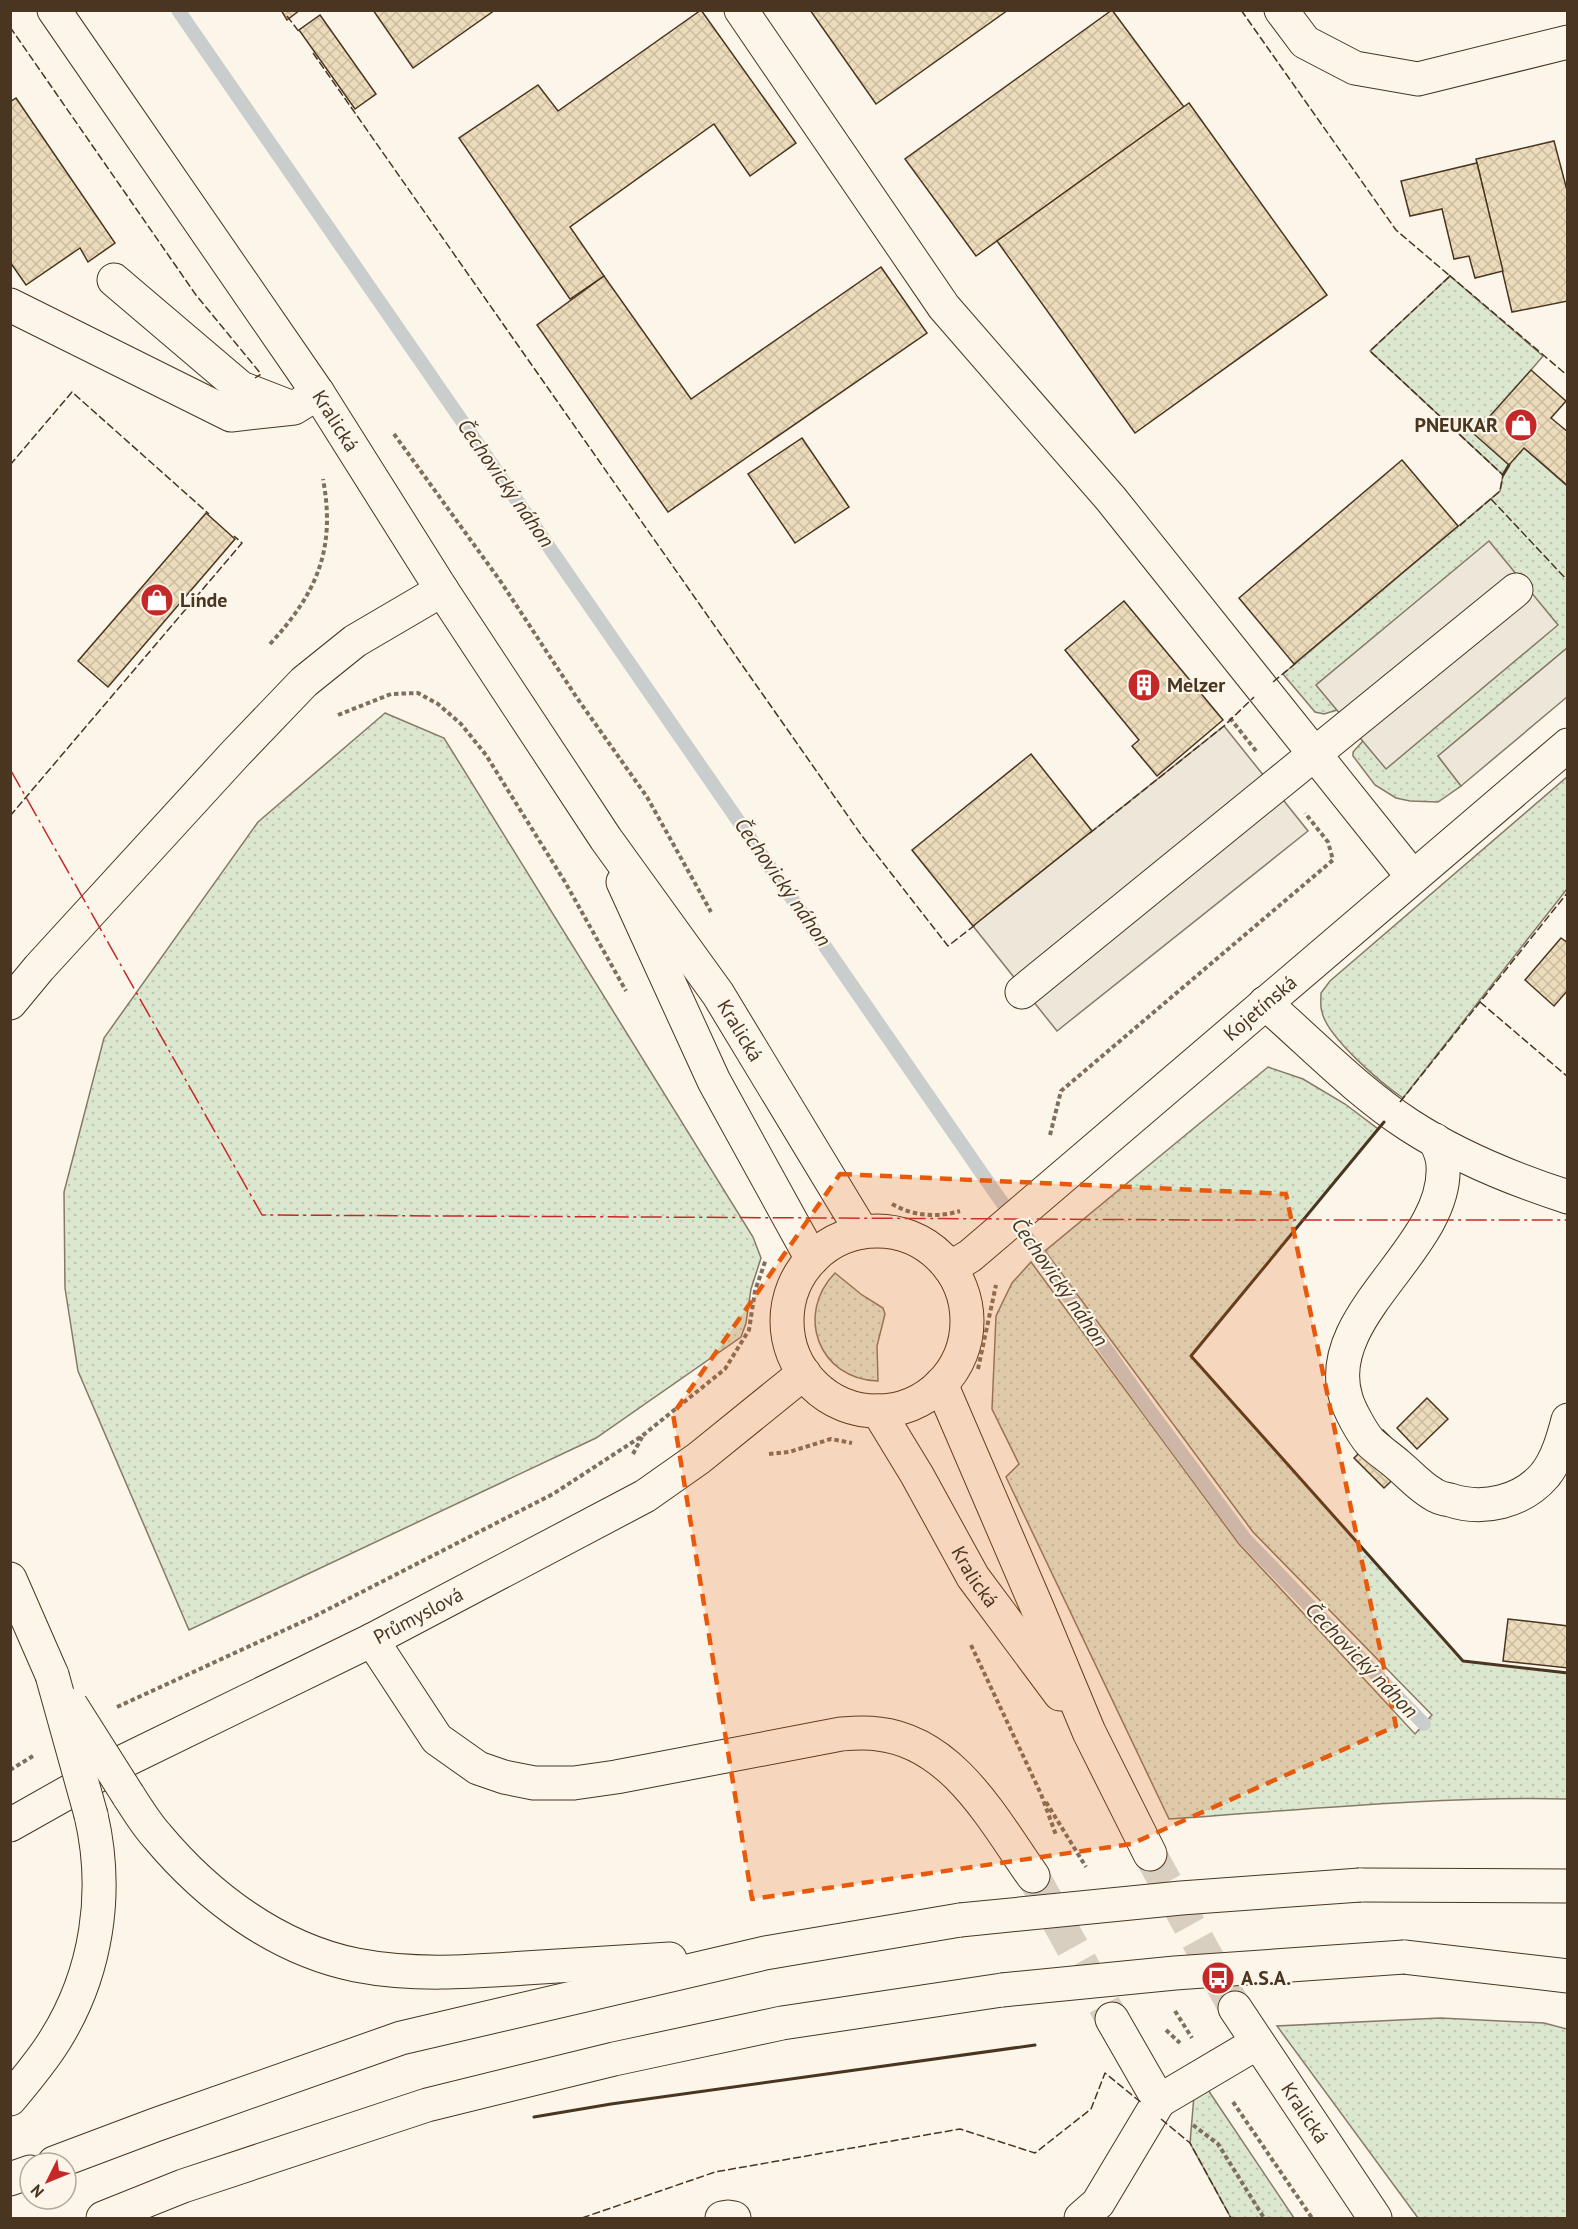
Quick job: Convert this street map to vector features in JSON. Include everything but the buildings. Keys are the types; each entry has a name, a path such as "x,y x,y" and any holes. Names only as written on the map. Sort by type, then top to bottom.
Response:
{"main road":[{"name":"Kralická","path":"54,10 306,401 442,590 606,839 718,994 862,1232"},
{"path":"741,10 944,307 1111,499 1412,876"},
{"path":"1281,10 1305,42 1355,68 1418,79 1568,42"},
{"path":"114,280 241,387 306,401"},
{"path":"10,305 231,415 306,401"},
{"path":"10,1003 78,925 304,682 355,641 442,590"},
{"path":"1022,992 1516,590"},
{"name":"Kojetínská","path":"960,1262 1060,1179 1412,876 1568,746"},
{"name":"Kralická","path":"606,839 644,932 714,1081 812,1258"},
{"path":"1265,1003 1362,1089 1410,1125 1493,1170 1568,1197"},
{"path":"1435,1140 1443,1165 1442,1188 1432,1216 1368,1308 1352,1337 1345,1358 1343,1382 1345,1397 1350,1409 1369,1441 1434,1495 1462,1504 1483,1506 1523,1493 1545,1475 1563,1439 1568,1420"},
{"path":"876,1231 904,1235 960,1262 965,1307 966,1335 957,1362 941,1384 918,1401 878,1411 850,1406 836,1400 824,1393 804,1373 790,1345 787,1314 795,1284 812,1258 835,1241 862,1232 876,1231"},
{"name":"Průmyslová","path":"10,1825 120,1763 372,1640 645,1496 699,1458 804,1373"},
{"name":"Kralická","path":"941,1384 1040,1612 1089,1732 1150,1854"},
{"name":"Kralická","path":"878,1411 917,1475 973,1577 1089,1732"},
{"path":"10,1579 52,1675 97,1840 100,1895 97,1933 73,2006 55,2040 10,2099"},
{"path":"372,1640 437,1739 456,1755 486,1772 504,1778 534,1783 574,1783 842,1734 879,1734 916,1745 949,1766 974,1794 1033,1876"},
{"path":"52,1675 128,1796 162,1842 219,1899 251,1921 293,1944 356,1965 430,1973 765,1953"},
{"path":"78,2154 401,2038 765,1953 960,1920 1181,1898 1360,1885 1568,1886"},
{"path":"1404,1957 1568,1976"},
{"path":"103,2218 183,2186 427,2105 614,2059 782,2023 1002,1990 1175,1973 1404,1957 1568,1958"},
{"name":"Kralická","path":"1235,2008 1374,2218"},
{"path":"1112,2019 1159,2101"},
{"path":"1081,2218 1098,2203 1159,2101 1257,2043"},
{"path":"722,2218 734,2218"}],"path":[{"path":"388,427 501,582 577,698 647,797 712,915"},
{"path":"338,715 391,694 418,693 438,704 461,724 486,754 565,882 628,994"},
{"path":"1042,1142 1050,1135 1061,1091 1333,860"},
{"path":"884,1198 908,1212 943,1216 959,1211"},
{"path":"109,1712 128,1701 312,1617 553,1494 642,1436 725,1369 750,1330 755,1291 766,1255"},
{"path":"976,1379 997,1284"},
{"path":"10,1770 35,1755"},
{"path":"1212,2070 1312,2218"},
{"path":"1159,2101 1218,2144 1264,2218"}],"highlighted area":[{"path":"840,1174 1286,1194 1396,1726 1131,1844 752,1899 673,1414"}],"green space":[{"path":"1450,276 1543,356 1531,370 1524,448 1567,486 1567,648 1438,756 1461,786 1438,802 1410,801 1396,798 1375,785 1353,756 1353,752 1363,741 1386,768 1489,542 1317,684 1337,710 1324,714 1315,712 1283,674 1500,491 1503,475 1370,351"},
{"path":"385,713 444,738 753,1237 761,1258 751,1289 746,1323 741,1337 596,1438 189,1630 78,1371 65,1288 64,1192 104,1038 258,822"},
{"path":"1567,777 1567,889 1403,1098 1369,1071 1344,1047 1326,1022 1322,1012 1321,993 1330,981"},
{"path":"1268,1067 1303,1079 1345,1104 1378,1129 1191,1356 1463,1661 1567,1673 1567,1799 1418,1802 1169,1819 1006,1477 1019,1464 992,1409 996,1316 1012,1283 1031,1262 1239,1544 1415,1734 1432,1715 1253,1532 1045,1251"},
{"path":"835,1273 862,1295 883,1308 885,1314 877,1346 878,1381 857,1377 840,1369 827,1357 819,1342 815,1325 816,1307 823,1289"},
{"path":"1440,2018 1544,2023 1567,2029 1567,2218 1418,2218 1277,2026"},
{"path":"1196,2072 1294,2218 1231,2218 1190,2143"}],"shaded area":[{"path":"1489,541 1558,625 1386,769 1316,685"},
{"path":"1567,648 1567,697 1461,786 1438,756"},
{"path":"1224,726 1308,831 1057,1031 973,926"}],"waterway":[{"name":"Čechovický náhon","path":"178,10 994,1191 1145,1404 1245,1539 1424,1724"}],"tunnel":[{"path":"1150,1854 1235,2008"},
{"path":"1033,1876 1112,2019"}],"fence":[{"path":"1241,10 1396,230 1450,276 1370,351 1503,475 1500,491 1457,528"},
{"path":"287,16 300,33"},
{"path":"10,27 196,295 261,374 255,378"},
{"path":"313,53 862,836 948,946 975,925"},
{"path":"1449,275 1568,376"},
{"path":"10,465 72,392 209,514"},
{"path":"1491,499 1568,581"},
{"path":"10,816 242,543 234,536"},
{"path":"1273,682 1296,663"},
{"path":"1090,833 1224,726 1254,697"},
{"path":"1400,1102 1568,892"},
{"path":"1480,1002 1568,1077"},
{"path":"582,2218 715,2172 960,2129 1035,2153 1091,2109 1105,2073 1143,2104"},
{"path":"1161,2119 1190,2143 1231,2218"}],"wall":[{"path":"1503,475 1509,465"},
{"path":"1384,1122 1191,1356 1463,1661 1568,1673"},
{"path":"534,2117 611,2104 1035,2045"}],"power":[{"path":"10,769 262,1215 1568,1220"}],"place":[{"name":"PNEUKAR","path":"1521,425"},
{"name":"Linde","path":"157,600"},
{"name":"Melzer","path":"1144,685"},
{"name":"A.S.A.","path":"1218,1978"}]}
